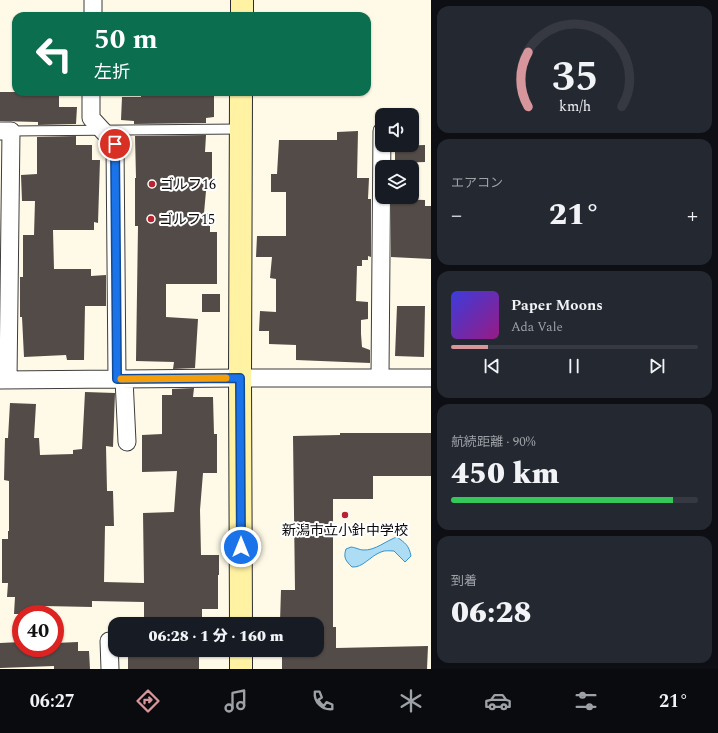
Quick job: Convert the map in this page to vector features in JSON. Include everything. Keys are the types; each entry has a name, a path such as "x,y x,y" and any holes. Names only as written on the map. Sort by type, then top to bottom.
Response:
{"street":[{"path":"93,0 93,12"},
{"path":"242,0 242,12"},
{"path":"92,96 91,118 115,144 121,379 127,442"},
{"path":"241,96 241,617"},
{"path":"6,131 4,380 431,378"},
{"path":"380,378 382,152"},
{"path":"110,657 110,669"},
{"path":"241,657 241,669"}],"lane":[{"path":"6,131 240,128"}],"water":[{"path":"397,537 406,545 410,552 411,556 405,562 394,551 381,552 360,566 356,567 352,567 346,559 346,549 351,547 363,550 372,549"}],"building":[{"path":"0,92 12,92 12,96 59,96 59,107 77,107 76,124 38,125 38,122 0,121"},
{"path":"214,96 214,117 206,118 206,123 134,124 134,121 121,120 122,97"},
{"path":"358,131 357,178 369,178 368,199 371,199 371,257 368,256 368,260 362,260 362,266 357,266 356,301 368,302 368,319 361,320 361,334 362,347 370,350 370,363 296,360 296,345 269,344 269,331 259,331 260,311 276,312 276,279 270,278 272,257 256,257 257,236 286,236 286,192 271,192 271,174 277,174 279,140 337,140 337,132"},
{"path":"206,135 205,152 212,152 212,180 207,180 204,213 210,213 210,232 217,232 217,284 166,284 166,317 198,319 195,368 173,369 174,362 136,361 138,226 135,226 135,136"},
{"path":"76,136 76,145 92,145 92,160 100,160 98,223 94,222 94,230 53,230 54,269 91,269 91,276 106,275 106,306 85,306 84,360 67,360 66,355 24,357 22,317 20,317 20,277 23,277 23,235 34,235 35,201 22,201 21,175 37,174 37,137"},
{"path":"419,145 425,145 425,162 419,162 419,160 395,160 395,152 419,152"},
{"path":"419,200 425,200 425,206 431,206 431,259 391,257 391,204 419,204"},
{"path":"202,294 220,294 220,312 202,312"},
{"path":"397,306 425,306 424,357 395,356"},
{"path":"194,388 193,397 213,397 214,434 217,434 217,473 203,473 200,510 201,555 219,555 218,609 202,609 202,617 144,617 144,602 92,601 92,607 64,606 64,605 15,605 15,597 7,597 8,583 2,583 2,539 8,539 9,531 9,481 4,480 5,438 8,438 10,403 36,404 34,438 39,438 40,455 73,454 73,450 82,449 85,392 115,393 113,447 106,446 107,491 113,491 114,526 105,526 104,582 144,583 143,513 174,512 177,471 142,472 142,435 162,434 162,395 172,395 172,389"},
{"path":"340,433 431,433 431,476 373,476 373,499 333,499 333,627 336,627 336,648 428,646 427,669 282,669 282,657 324,657 324,617 280,617 281,590 295,590 293,436 340,435"},
{"path":"12,642 12,657 64,657 64,643 78,642 78,651 89,651 90,669 54,669 54,666 0,668 0,643"},
{"path":"128,657 199,657 199,669 128,669"}],"slow traffic":[{"path":"121,379 226,378"}],"place":[{"name":"ゴルフ16","path":"152,184"},
{"name":"ゴルフ15","path":"151,219"},
{"name":"新潟市立小針中学校","path":"345,515"}],"route":[{"path":"115,144 117,379 240,378 241,547"}]}
